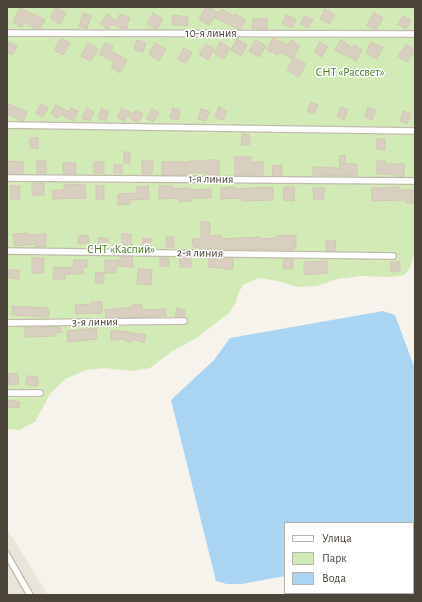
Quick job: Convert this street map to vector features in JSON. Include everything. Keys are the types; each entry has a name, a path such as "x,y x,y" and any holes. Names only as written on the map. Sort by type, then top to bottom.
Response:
{"street":[{"name":"10-я линия","path":"7,33 415,34"},
{"path":"7,125 415,131"},
{"name":"1-я линия","path":"7,178 415,181"},
{"name":"2-я линия","path":"7,250 393,256"},
{"name":"3-я линия","path":"7,323 184,321"},
{"path":"7,392 40,393"},
{"path":"7,555 30,595"}],"shaded area":[{"path":"7,529 48,595 7,595"}],"green space":[{"name":"СНТ «Каспий»","path":"7,7 415,7 415,251 410,268 404,275 391,277 361,276 337,279 317,286 297,287 278,281 258,278 243,285 230,312 198,337 171,352 150,368 131,371 105,368 86,370 65,379 50,394 35,422 19,430 7,429"}],"water":[{"path":"383,311 395,315 415,369 415,552 414,522 284,522 284,576 242,584 227,584 216,581 171,400 214,360 230,338"}],"building":[{"path":"56,7 66,13 60,24 50,18"},
{"path":"206,7 209,7 219,13 221,9 246,20 240,29 237,29 214,17 209,25 199,19"},
{"path":"20,8 45,20 40,29 35,29 24,22 22,27 13,22"},
{"path":"325,9 335,15 329,24 320,19"},
{"path":"83,13 91,16 87,29 79,26"},
{"path":"153,13 163,19 157,29 147,24"},
{"path":"374,13 383,18 376,30 367,25"},
{"path":"107,14 117,21 120,14 130,18 126,26 128,28 124,29 111,24 108,29 100,24"},
{"path":"173,15 188,17 188,26 172,25"},
{"path":"286,15 296,19 292,28 282,24"},
{"path":"305,16 313,20 308,28 300,24"},
{"path":"403,16 411,20 406,29 398,24"},
{"path":"253,19 267,19 267,29 252,28"},
{"path":"61,38 70,43 63,55 54,50"},
{"path":"273,38 288,45 291,40 300,46 292,59 280,52 278,55 267,50"},
{"path":"237,39 247,45 241,56 231,50"},
{"path":"137,40 146,43 143,52 134,50"},
{"path":"256,40 266,46 259,57 249,51"},
{"path":"341,40 352,48 354,45 362,50 356,61 335,50"},
{"path":"10,42 17,46 12,55 7,52 7,47"},
{"path":"220,42 230,48 224,59 214,53"},
{"path":"320,42 328,47 321,57 314,52"},
{"path":"371,42 383,47 377,59 366,53"},
{"path":"88,43 98,49 91,61 81,56"},
{"path":"105,43 113,47 111,51 127,60 120,73 111,67 114,62 99,54"},
{"path":"155,43 166,49 159,61 149,54"},
{"path":"206,44 214,49 208,60 199,54"},
{"path":"406,44 415,50 407,62 398,56"},
{"path":"184,48 192,53 186,63 178,59"},
{"path":"294,58 306,64 299,77 287,70"},
{"path":"311,102 318,105 314,114 307,111"},
{"path":"7,103 27,112 23,121 7,114"},
{"path":"41,104 48,108 43,117 36,113"},
{"path":"56,105 69,112 71,108 78,111 73,121 60,114 58,118 51,114"},
{"path":"219,107 227,111 223,120 215,117"},
{"path":"341,107 348,110 344,120 337,116"},
{"path":"368,107 376,110 372,120 365,117"},
{"path":"87,108 94,112 89,121 82,118"},
{"path":"122,108 133,114 136,110 143,114 138,123 127,116 124,121 117,117"},
{"path":"173,108 180,110 178,120 170,118"},
{"path":"101,109 109,111 105,121 98,118"},
{"path":"152,109 159,113 153,122 146,118"},
{"path":"201,109 209,111 206,121 198,119"},
{"path":"404,111 411,114 407,124 400,121"},
{"path":"242,134 250,135 249,145 241,145"},
{"path":"30,138 38,138 38,149 30,148"},
{"path":"377,139 385,139 385,150 376,149"},
{"path":"124,152 130,152 130,163 124,163"},
{"path":"345,155 346,164 357,164 357,176 313,175 313,167 340,168 339,156"},
{"path":"235,157 251,157 251,162 263,162 263,175 235,175"},
{"path":"219,160 219,175 187,173 187,175 162,175 162,162"},
{"path":"7,161 23,162 23,174 7,174"},
{"path":"37,161 46,161 46,173 37,173"},
{"path":"142,161 153,161 152,174 142,174"},
{"path":"377,161 386,161 386,164 404,164 404,177 395,177 395,174 377,174"},
{"path":"94,162 104,162 104,173 94,173"},
{"path":"63,163 76,163 76,174 63,174"},
{"path":"114,165 122,165 122,173 114,173"},
{"path":"282,165 282,176 273,176 272,166"},
{"path":"32,183 44,183 44,195 32,195"},
{"path":"64,184 85,185 86,198 53,199 52,190 64,190"},
{"path":"10,186 20,186 20,199 11,199"},
{"path":"96,186 104,186 104,199 96,199"},
{"path":"148,186 149,199 130,200 130,204 118,205 118,194 137,193 136,187"},
{"path":"159,186 173,186 173,189 190,188 190,190 211,189 211,198 191,198 191,201 180,202 179,198 159,199"},
{"path":"234,187 234,189 273,187 273,200 242,201 242,198 221,199 221,188"},
{"path":"284,187 294,187 294,201 283,200"},
{"path":"400,187 400,190 415,190 415,203 406,203 406,200 372,201 372,188"},
{"path":"313,188 324,188 324,199 314,199"},
{"path":"201,222 210,222 210,236 221,235 221,239 261,237 261,239 276,238 276,236 296,235 296,248 293,248 293,250 200,249 193,247 192,239 201,239"},
{"path":"26,233 26,235 46,234 46,246 36,247 35,244 15,246 13,234"},
{"path":"122,234 131,234 132,245 122,245"},
{"path":"88,235 89,243 78,244 78,236"},
{"path":"166,237 174,237 174,247 166,247"},
{"path":"98,238 108,238 108,245 98,245"},
{"path":"143,238 151,239 150,246 142,245"},
{"path":"335,240 336,250 326,251 326,241"},
{"path":"120,257 132,257 133,267 116,266 116,273 105,273 105,260 120,260"},
{"path":"32,258 44,258 43,273 32,273"},
{"path":"160,258 169,258 169,266 160,266"},
{"path":"180,258 191,258 191,267 180,267"},
{"path":"209,258 233,258 233,269 224,270 224,268 208,267"},
{"path":"284,259 293,259 293,269 283,269"},
{"path":"74,260 87,260 87,267 83,267 83,274 65,274 65,279 53,279 54,267 73,268"},
{"path":"327,261 327,273 304,275 304,262"},
{"path":"390,262 400,262 400,271 391,272"},
{"path":"138,269 152,270 151,285 137,284"},
{"path":"9,270 19,270 19,279 9,278"},
{"path":"96,272 104,273 104,283 95,283"},
{"path":"92,302 102,302 102,313 76,314 75,305 92,304"},
{"path":"133,304 142,305 142,310 165,309 166,316 106,318 105,310 133,307"},
{"path":"12,306 48,308 49,317 12,315"},
{"path":"177,308 185,310 184,317 175,317"},
{"path":"25,327 59,327 62,332 55,333 55,336 25,337"},
{"path":"96,328 97,339 68,342 67,331"},
{"path":"111,331 146,335 144,343 133,339 132,342 125,341 126,339 111,340"},
{"path":"17,373 19,384 9,385 8,374"},
{"path":"27,376 38,377 38,386 26,385"},
{"path":"8,400 20,402 19,408 8,407"}],"waterway":[{"path":"300,595 306,594"}],"park label":[{"name":"СНТ «Рассвет»","path":"350,72"}]}
